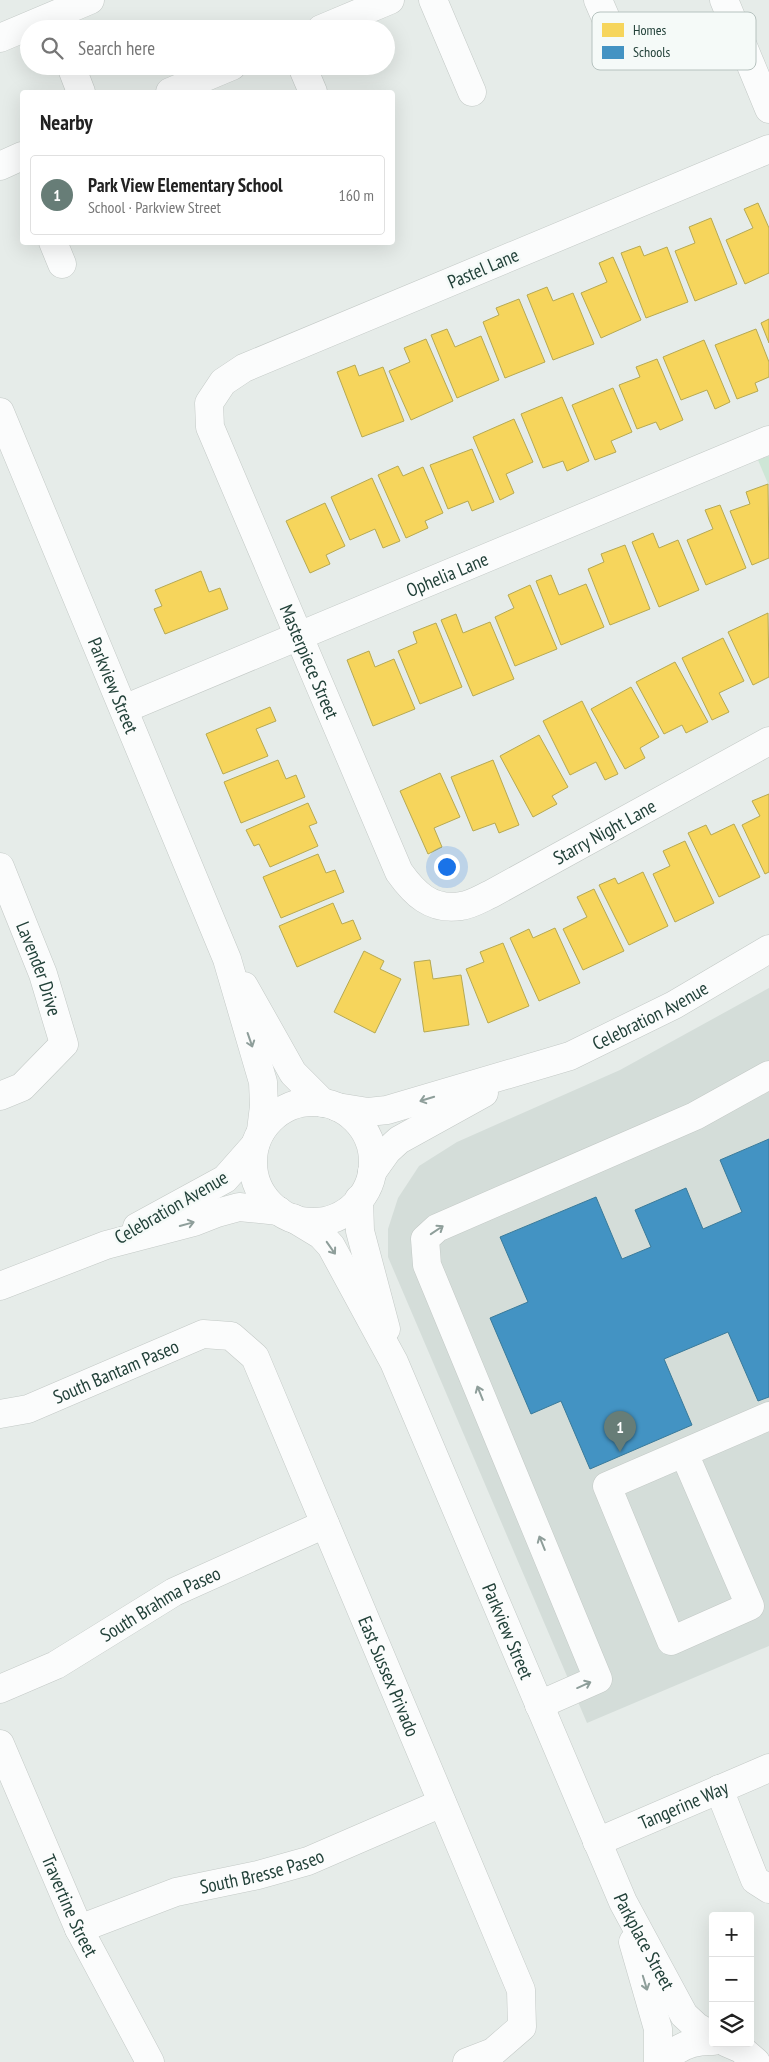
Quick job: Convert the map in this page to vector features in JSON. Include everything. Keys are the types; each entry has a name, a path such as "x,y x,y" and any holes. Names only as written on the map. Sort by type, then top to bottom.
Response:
{"street":[{"path":"50,15 90,0"},
{"path":"433,0 472,92"},
{"path":"598,0 603,12"},
{"path":"724,0 729,12"},
{"path":"342,20 385,1"},
{"path":"0,38 20,29"},
{"path":"754,70 767,100"},
{"path":"74,75 80,90"},
{"path":"175,90 211,75"},
{"path":"306,75 312,90"},
{"name":"Pastel Lane","path":"209,403 223,382 244,368 769,148"},
{"name":"Masterpiece Street","path":"209,403 210,427 399,872 414,894 435,904"},
{"name":"Parkview Street","path":"1,416 227,959 263,1082 264,1106 258,1138"},
{"name":"Ophelia Lane","path":"124,709 769,440"},
{"name":"Starry Night Lane","path":"435,904 461,906 491,894 769,741"},
{"name":"Lavender Drive","path":"0,867 42,974 64,1044 22,1087 0,1096"},
{"name":"Celebration Avenue","path":"330,1105 368,1112 388,1110 570,1056 674,1005 769,949"},
{"name":"Parkview Street","path":"227,959 269,1028 284,1061 306,1088 330,1105"},
{"name":"Celebration Avenue","path":"372,1172 387,1151 399,1140 525,1070"},
{"path":"539,1705 598,1679 427,1265 425,1239 438,1228 695,1116 769,1075"},
{"path":"306,1102 330,1105 350,1115 361,1127 369,1140 372,1172 368,1186 349,1210 336,1217 308,1222 286,1215 265,1198 256,1182 253,1163 258,1138 273,1117 288,1107 306,1102"},
{"name":"Celebration Avenue","path":"106,1246 225,1179 258,1138"},
{"name":"Parkview Street","path":"359,1199 360,1231 365,1254 375,1282 394,1362"},
{"name":"Celebration Avenue","path":"0,1286 106,1246 239,1207 286,1215"},
{"name":"Parkview Street","path":"286,1215 321,1235 331,1246 394,1362 622,1902"},
{"name":"South Bantam Paseo","path":"0,1414 28,1409 203,1334 231,1336"},
{"name":"East Sussex Privado","path":"231,1336 255,1357 521,1990 522,2027 493,2052 467,2062"},
{"path":"684,1453 750,1606 671,1640 607,1486 769,1416"},
{"name":"South Brahma Paseo","path":"0,1689 56,1665 174,1592 325,1524"},
{"name":"Travertine Street","path":"0,1744 79,1928 150,2062"},
{"name":"Tangerine Way","path":"597,1842 769,1768"},
{"path":"719,1789 755,1880 769,1889"},
{"name":"South Bresse Paseo","path":"79,1928 176,1892 258,1875 308,1861 442,1803"},
{"name":"Parkplace Street","path":"622,1902 684,2015 697,2027 709,2034"},
{"name":"Parkplace Street","path":"622,1902 658,2029 658,2062"},
{"path":"664,2062 670,2055 686,2045 709,2042"},
{"path":"741,2051 769,2053"}],"shaded area":[{"path":"769,988 769,1646 587,1723 388,1257 388,1229 398,1198 419,1166 457,1142 620,1070"}],"green space":[{"path":"769,456 769,486 758,460"}],"building: Homes":[{"path":"758,203 769,228 769,273 745,284 726,240 753,228 744,209"},
{"path":"711,218 737,284 695,301 675,251 695,243 689,227"},
{"path":"640,246 644,256 667,247 688,302 646,318 621,253"},
{"path":"613,257 641,320 601,338 581,293 607,282 599,263"},
{"path":"547,287 553,301 573,293 594,344 553,360 527,295"},
{"path":"519,299 545,362 505,378 483,322 499,315 496,308"},
{"path":"769,319 769,343 761,323"},
{"path":"447,329 455,347 481,336 499,380 457,398 431,335"},
{"path":"756,329 769,362 769,377 755,383 758,391 737,399 715,345"},
{"path":"426,339 453,401 411,420 389,371 410,362 404,348"},
{"path":"704,340 730,402 715,409 707,390 681,400 663,357"},
{"path":"657,359 683,420 660,430 656,422 637,429 619,385 640,377 636,367"},
{"path":"355,365 359,376 383,367 404,421 362,437 337,372"},
{"path":"613,388 632,432 611,441 616,452 595,460 572,405"},
{"path":"562,397 589,461 567,471 563,461 543,468 521,414"},
{"path":"514,419 533,462 506,474 514,493 500,500 473,437"},
{"path":"472,449 494,502 472,511 468,501 448,509 430,465"},
{"path":"398,466 403,476 423,467 443,513 425,521 428,528 406,538 378,475"},
{"path":"372,478 400,541 383,548 375,529 350,540 331,497"},
{"path":"768,484 769,558 752,565 730,511 750,504 746,492"},
{"path":"325,503 345,546 326,555 330,564 310,573 286,521"},
{"path":"720,505 746,568 706,585 687,540 713,529 705,510"},
{"path":"653,533 659,548 678,540 699,590 659,607 632,542"},
{"path":"625,545 650,609 610,625 588,569 604,562 601,554"},
{"path":"201,571 209,592 220,588 228,609 165,634 154,609 162,606 155,590"},
{"path":"551,575 559,595 586,584 604,627 561,645 536,581"},
{"path":"530,585 557,649 515,666 495,617 514,608 508,595"},
{"path":"768,613 769,677 753,685 728,632"},
{"path":"456,614 463,633 490,622 514,679 473,696 441,620"},
{"path":"436,623 462,687 420,704 398,651 417,643 413,632"},
{"path":"723,638 744,681 719,693 729,712 712,720 682,658"},
{"path":"369,651 375,667 394,659 415,709 373,726 347,660"},
{"path":"675,662 708,722 686,733 682,725 664,734 636,682"},
{"path":"631,687 659,737 640,748 645,758 625,769 591,709"},
{"path":"582,701 618,774 605,780 596,762 570,775 543,721"},
{"path":"270,707 276,721 256,729 268,756 223,774 206,734"},
{"path":"539,735 568,787 552,796 557,804 533,817 500,756"},
{"path":"278,760 286,779 296,775 305,797 241,823 224,782"},
{"path":"493,760 519,825 499,833 495,823 473,831 451,777"},
{"path":"440,773 460,817 434,828 442,847 428,854 400,791"},
{"path":"769,794 769,872 765,874 742,825 760,816 752,801"},
{"path":"308,803 317,823 309,826 318,846 270,867 259,844 254,846 246,830"},
{"path":"734,824 760,877 719,897 688,833 706,825 711,835"},
{"path":"685,841 714,903 675,922 653,874 670,866 663,851"},
{"path":"318,854 326,873 335,870 344,892 281,918 263,877"},
{"path":"643,872 668,926 629,945 599,885 615,878 618,884"},
{"path":"594,889 624,951 583,970 563,929 587,917 577,897"},
{"path":"333,903 342,924 353,920 361,939 297,967 279,926"},
{"path":"555,928 580,983 539,1001 510,938 529,929 533,938"},
{"path":"503,943 529,1006 488,1023 466,969 484,962 480,952"},
{"path":"364,951 384,961 380,969 401,979 375,1033 334,1012"},
{"path":"430,960 433,979 461,975 469,1025 424,1032 414,962"}],"building: Schools":[{"path":"769,1139 769,1397 758,1401 728,1332 664,1359 692,1425 590,1469 561,1401 531,1414 490,1318 528,1302 500,1237 596,1197 622,1259 651,1247 635,1210 686,1188 703,1229 742,1212 720,1160"}],"place":[{"name":"Park View Elementary School","path":"620,1452"}]}
